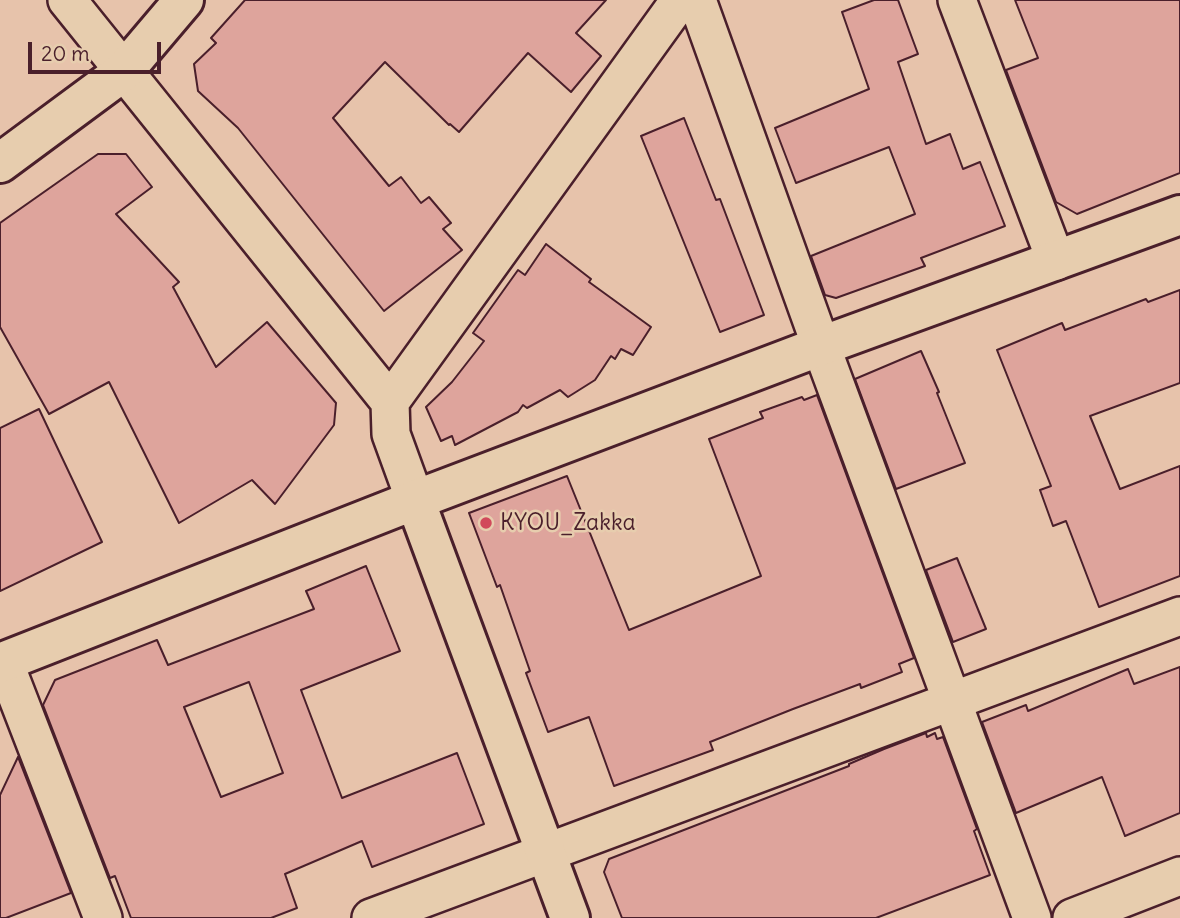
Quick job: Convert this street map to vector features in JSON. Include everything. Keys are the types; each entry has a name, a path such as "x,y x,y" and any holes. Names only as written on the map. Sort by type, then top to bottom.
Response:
{"street":[{"path":"66,0 390,401 391,434 570,918"},
{"path":"0,163 123,72 184,0"},
{"path":"390,401 680,0"},
{"path":"697,0 821,346 1032,918"},
{"path":"957,0 1056,261"},
{"path":"103,918 2,662 415,500 821,346 1180,215"},
{"path":"371,918 1180,616"},
{"path":"1072,918 1180,876"}],"building":[{"path":"245,0 606,0 576,33 601,56 571,92 528,53 459,132 385,62 333,118 389,186 401,177 421,203 429,197 451,223 443,229 462,250 384,311 238,128 198,91 194,64 216,43 211,38"},
{"path":"874,0 898,0 918,54 898,62 926,144 950,134 963,169 980,162 1005,226 921,258 925,266 836,298 825,295 811,256 915,214 889,147 796,183 775,128 869,89 842,12"},
{"path":"1015,0 1180,0 1180,173 1077,214 1056,202 1006,70 1038,58"},
{"path":"684,118 716,200 720,199 764,315 720,332 641,136"},
{"path":"98,154 126,154 152,187 116,214 179,282 173,287 216,367 267,322 336,403 334,425 275,504 252,480 179,523 109,382 49,414 0,327 0,223"},
{"path":"546,244 591,279 589,282 651,327 633,355 621,349 615,359 611,356 595,380 568,397 560,390 527,408 523,405 518,412 455,445 452,436 441,441 426,407 452,382 484,341 473,333 518,270 525,275"},
{"path":"1180,290 1180,383 1090,416 1120,489 1180,466 1180,576 1099,607 1066,521 1053,526 1040,490 1051,486 997,350 1062,323 1065,330 1146,299 1148,302"},
{"path":"921,351 965,463 896,489 855,379"},
{"path":"817,395 914,658 899,664 902,672 861,688 860,684 793,709 710,742 713,750 614,786 589,717 548,732 526,673 530,671 500,585 497,587 469,513 567,476 629,630 761,576 709,439 763,418 760,412 802,397 804,400"},
{"path":"39,409 102,542 0,591 0,428"},
{"path":"957,558 986,629 953,642 926,570"},
{"path":"366,566 400,651 301,690 342,798 457,753 484,824 372,867 362,841 285,874 297,908 271,918 131,918 115,876 110,878 43,705 55,680 157,640 168,665 314,609 306,591","holes":["249,682 283,773 221,797 184,707"]},
{"path":"1180,667 1180,813 1125,836 1102,777 1016,813 982,722 1026,705 1028,711 1128,669 1134,684"},
{"path":"926,733 927,737 935,733 937,739 943,737 977,829 974,831 990,875 876,918 622,918 604,872 609,859 849,766"},
{"path":"18,757 71,893 0,918 0,795"}],"place":[{"name":"KYOU_Zakka","path":"486,523"}]}
